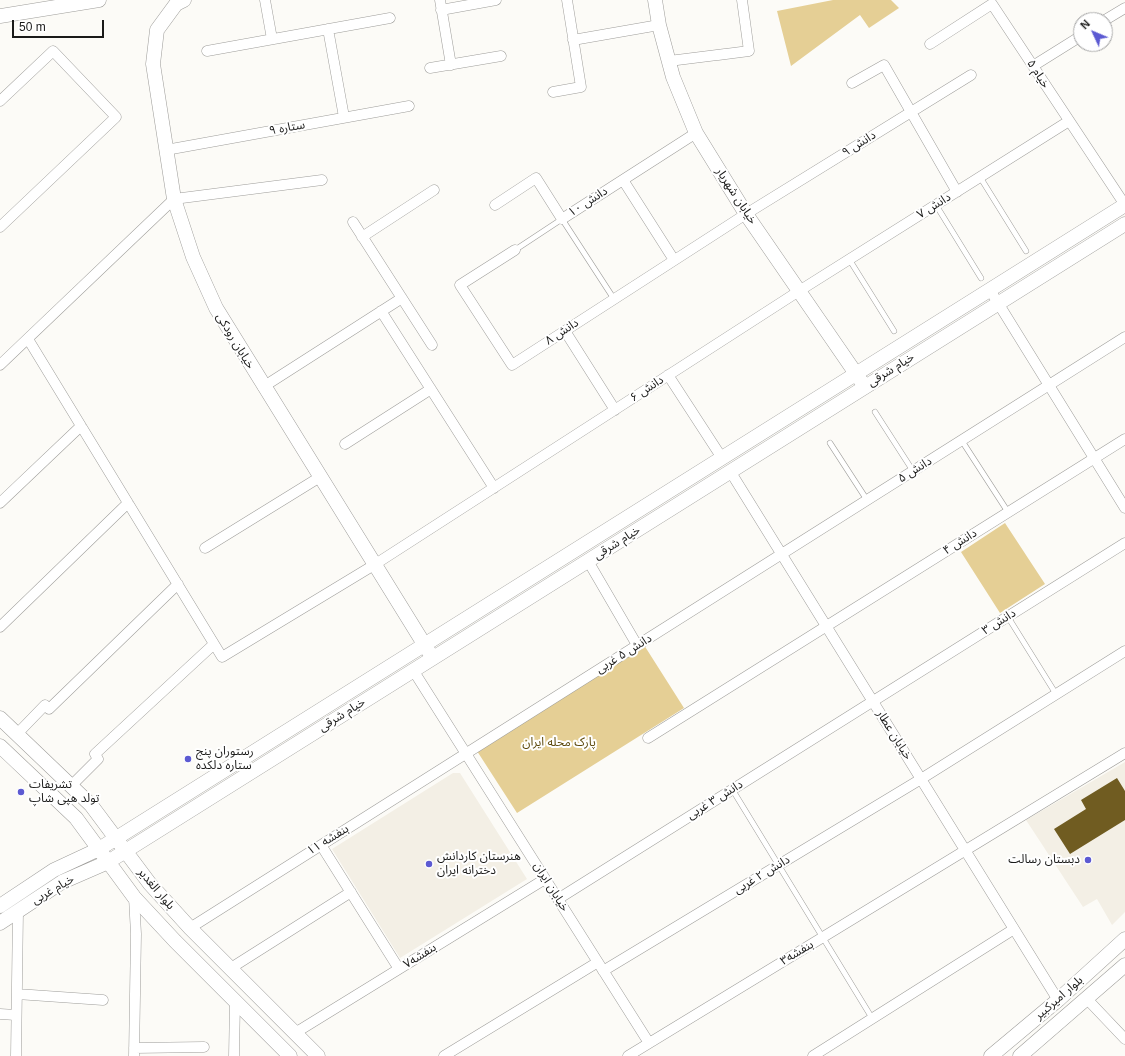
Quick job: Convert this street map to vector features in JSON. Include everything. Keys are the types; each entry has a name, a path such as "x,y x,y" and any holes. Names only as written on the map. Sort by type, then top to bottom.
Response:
{"street":[{"path":"0,16 99,0"},
{"path":"265,0 272,39"},
{"path":"451,65 440,5 496,0"},
{"path":"553,92 581,88 566,0"},
{"name":"خیابان شهریار","path":"655,0 659,25 673,77 696,133 746,214 864,387"},
{"path":"742,0 749,51"},
{"name":"خیابان رودکی","path":"177,1 157,30 153,64 174,199 192,257 216,308 263,387 432,658"},
{"name":"خیام ۵","path":"930,44 992,4 1125,205"},
{"path":"1113,15 1125,8"},
{"path":"207,51 390,18"},
{"path":"573,40 659,25"},
{"path":"328,29 344,117"},
{"path":"1033,66 1073,41"},
{"path":"0,101 53,51 116,117 0,227"},
{"path":"718,55 749,51"},
{"path":"669,61 749,51"},
{"path":"430,68 501,56"},
{"path":"852,83 884,65 957,192"},
{"name":"دانش ۹","path":"746,214 971,75"},
{"name":"ستاره ۹","path":"166,150 409,106"},
{"name":"دانش ۷","path":"799,291 1069,121"},
{"name":"دانش ۱۰","path":"495,205 536,178 562,219 696,133"},
{"path":"0,365 174,199 322,180"},
{"path":"623,180 674,260"},
{"path":"362,237 434,190"},
{"name":"خیام شرقی","path":"99,849 1125,205"},
{"name":"دانش ۸","path":"514,250 460,285 512,365 746,214"},
{"path":"353,222 432,345"},
{"name":"خیام شرقی","path":"108,862 1125,224"},
{"path":"990,290 1125,508"},
{"name":"دانش ۶","path":"214,644 222,657 374,565 799,291"},
{"path":"263,387 402,298"},
{"path":"381,311 494,488"},
{"path":"564,331 615,410"},
{"name":"دانش ۵","path":"782,554 1125,337"},
{"path":"28,339 214,644 96,754 98,759 71,786"},
{"path":"668,376 730,471"},
{"path":"345,444 431,389"},
{"path":"0,503 81,426"},
{"name":"دانش ۴","path":"648,738 1125,439"},
{"name":"خیابان عطار","path":"730,471 1058,1000"},
{"path":"205,548 320,478"},
{"path":"0,627 128,503"},
{"name":"دانش ۳","path":"873,701 1125,543"},
{"path":"580,547 637,645"},
{"name":"دانش ۵ غربی","path":"466,753 782,554"},
{"path":"16,734 46,705 49,708 178,584"},
{"name":"دانش ۲ غربی","path":"444,1056 778,865 921,779 1125,650"},
{"name":"خیابان ایران","path":"413,670 649,1043"},
{"name":"دانش ۳ غربی","path":"558,899 873,701"},
{"name":"بلوار الغدیر","path":"0,718 91,804 150,884 190,928 318,1056"},
{"name":"بلوار الغدیر","path":"0,746 76,818 134,897 175,941 290,1056"},
{"name":"بنفشه۳","path":"628,1056 1125,752"},
{"name":"بنفشه ۱۱","path":"190,928 466,753"},
{"path":"321,845 399,969"},
{"name":"خیام غربی","path":"0,906 54,870 99,849"},
{"name":"خیام غربی","path":"0,923 62,882 108,862"},
{"name":"بنفشه۷","path":"295,1033 545,879"},
{"path":"231,968 351,892"},
{"path":"134,897 136,934 134,1052 204,1047"},
{"path":"16,1056 18,911"},
{"path":"813,1056 1014,929"},
{"name":"بلوار امیرکبیر","path":"991,1056 1058,1000 1125,939"},
{"name":"بلوار امیرکبیر","path":"1020,1056 1125,965"},
{"path":"17,994 103,1000"},
{"path":"1087,999 1125,1039"},
{"path":"234,1056 235,1001"},
{"path":"0,1014 16,1015"}],"lane":[{"path":"980,177 1026,251"},
{"path":"936,205 981,278"},
{"path":"514,250 562,219 614,299"},
{"path":"850,260 894,331"},
{"path":"875,412 913,471"},
{"path":"962,441 1008,512"},
{"path":"830,443 867,500"},
{"path":"1008,617 1056,694"},
{"path":"732,789 872,1018"}],"shaded area":[{"name":"دبستان رسالت","path":"1125,762 1125,912 1112,925 1097,899 1083,907 1026,820"},
{"name":"هنرستان کاردانش دخترانه ایران","path":"453,773 460,773 527,879 400,958 332,849"}],"green space":[{"path":"833,0 891,0 899,8 869,28 860,15 791,66 777,11"},
{"path":"1005,523 1045,584 1000,613 961,552"},
{"name":"پارک محله ایران","path":"644,645 684,708 517,813 477,751"}],"building":[{"path":"1117,778 1125,791 1125,820 1070,854 1054,829 1086,809 1081,800"}],"place":[{"name":"رستوران پنج ستاره دلکده","path":"188,759"},
{"name":"تشریفات تولد هپی شاپ","path":"21,792"},
{"name":"دبستان رسالت","path":"1088,860"},
{"name":"هنرستان کاردانش دخترانه ایران","path":"429,864"}]}
